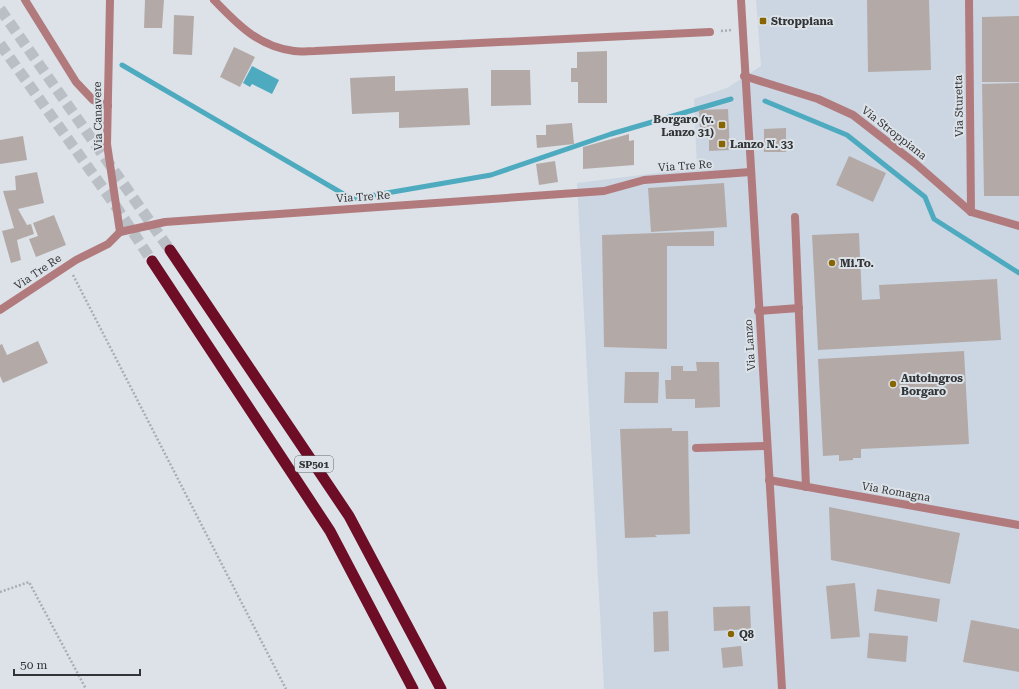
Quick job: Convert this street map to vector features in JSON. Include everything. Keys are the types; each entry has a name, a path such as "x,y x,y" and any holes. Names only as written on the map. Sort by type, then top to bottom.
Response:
{"highway":[{"name":"SP501","path":"170,250 349,516 441,689"},
{"name":"SP501","path":"152,261 330,531 413,689"}],"street":[{"path":"25,0 76,82 94,100 108,106"},
{"name":"Via Canavere","path":"110,0 108,144 120,232"},
{"path":"214,0 249,34 268,45 293,51 710,32"},
{"name":"Via Lanzo","path":"741,0 744,76 782,689"},
{"name":"Via Sturetta","path":"969,0 972,212"},
{"name":"Via Stroppiana","path":"744,76 818,99 853,115 916,164 972,212 1019,226"},
{"name":"Via Tre Re","path":"0,310 68,265 108,244 120,232 165,222 604,191 644,180 750,172"},
{"path":"795,217 806,487"},
{"path":"758,311 799,308"},
{"path":"696,448 767,446"},
{"name":"Via Romagna","path":"769,480 1019,525"}],"path":[{"path":"710,32 742,30"},
{"path":"68,265 286,689"},
{"path":"0,592 29,582 86,689"}],"shaded area":[{"path":"756,0 1019,0 1019,689 604,689 577,183 697,168 694,99 727,88 761,66"}],"water":[{"path":"252,66 279,80 272,94 252,84 250,87 243,83"}],"building":[{"path":"145,0 164,0 162,28 144,28"},
{"path":"867,0 929,0 931,70 868,72"},
{"path":"174,15 194,16 192,55 173,54"},
{"path":"1019,16 1019,82 982,82 982,17"},
{"path":"234,47 255,57 240,87 220,77"},
{"path":"607,51 607,103 578,103 578,82 571,82 571,68 577,68 577,52"},
{"path":"491,70 530,70 531,105 491,106"},
{"path":"395,76 395,91 468,88 470,125 399,128 399,112 352,114 350,78"},
{"path":"1019,83 1019,196 984,196 982,84"},
{"path":"728,109 730,150 709,151 709,129 700,129 699,110"},
{"path":"572,123 574,144 537,148 536,135 546,135 546,125"},
{"path":"786,128 786,152 764,152 764,129"},
{"path":"629,134 629,141 634,140 634,165 583,169 583,147"},
{"path":"23,136 27,160 0,164 0,140"},
{"path":"849,156 886,173 873,202 836,185"},
{"path":"555,161 558,182 539,185 536,164"},
{"path":"37,172 44,203 18,209 27,225 31,224 34,234 17,240 21,260 11,263 2,231 14,228 3,191 16,190 15,176"},
{"path":"724,183 727,227 651,232 648,188"},
{"path":"54,215 66,245 36,257 29,239 38,236 33,223"},
{"path":"714,231 714,246 667,246 667,349 604,347 602,235"},
{"path":"859,233 862,300 880,299 879,285 997,279 1001,340 818,350 812,235"},
{"path":"38,341 48,363 3,383 0,376 0,345 2,344 7,355"},
{"name":"Autoingros Borgaro","path":"964,351 969,444 861,449 861,458 853,458 853,460 839,461 839,455 823,456 818,359"},
{"path":"696,362 719,362 720,407 695,408 695,399 666,399 665,380 671,380 671,366 683,366 683,371 697,371"},
{"path":"625,372 659,372 658,403 624,403"},
{"path":"672,428 672,431 688,431 690,534 625,538 620,429"},
{"path":"829,507 960,533 950,584 831,560"},
{"path":"855,583 860,637 831,639 826,586"},
{"path":"877,589 940,599 937,622 874,611"},
{"path":"750,606 751,629 714,631 713,607"},
{"path":"668,611 669,651 654,652 653,612"},
{"path":"971,620 1019,629 1019,672 963,662"},
{"path":"869,633 908,636 906,662 867,658"},
{"path":"741,646 743,666 723,668 721,648"}],"waterway":[{"path":"122,65 352,199 491,175 611,134 731,99"},
{"path":"765,101 847,135 925,197 934,219 1019,273"}],"tunnel":[{"path":"0,9 170,250"},
{"path":"0,44 115,205 152,261"}],"place":[{"name":"Stroppiana","path":"763,21"},
{"name":"Borgaro (v. Lanzo 31)","path":"722,125"},
{"name":"Lanzo N. 33","path":"722,144"},
{"name":"Mi.To.","path":"832,263"},
{"name":"Autoingros Borgaro","path":"893,384"},
{"name":"Q8","path":"731,634"}]}
